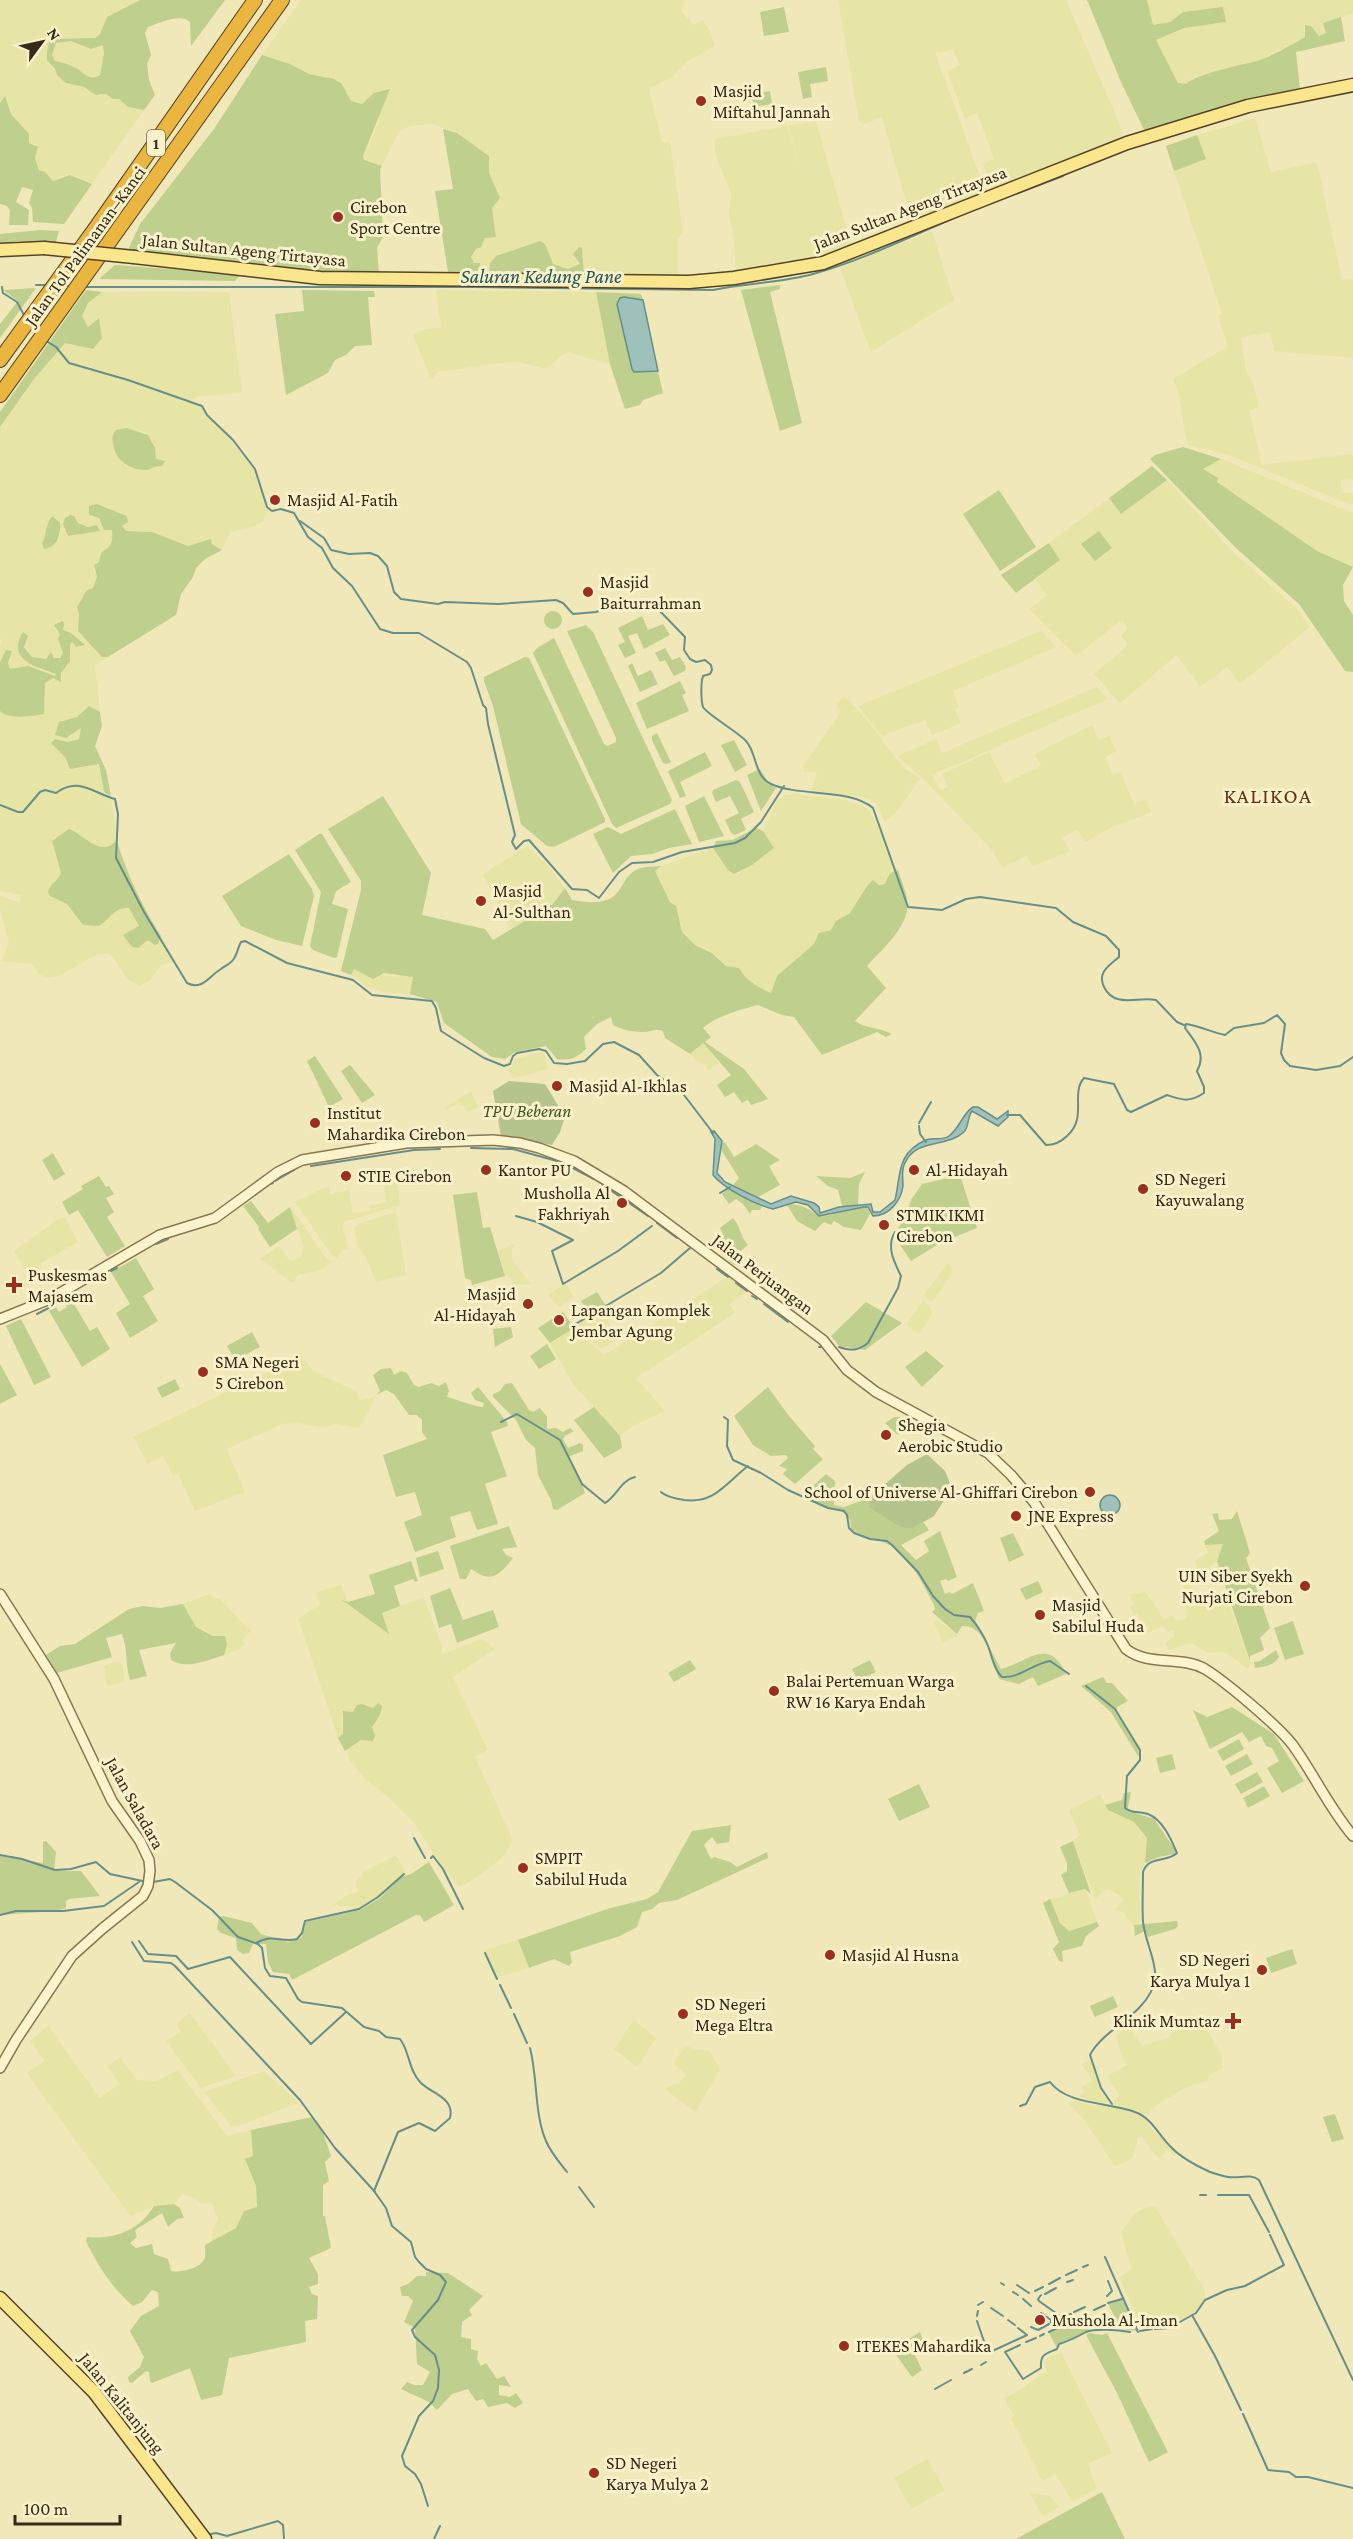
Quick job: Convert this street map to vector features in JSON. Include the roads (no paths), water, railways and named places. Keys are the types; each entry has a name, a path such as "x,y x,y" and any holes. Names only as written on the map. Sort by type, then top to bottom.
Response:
{"highway":[{"name":"Jalan Tol Palimanan–Kanci","path":"0,360 255,0"},
{"name":"Jalan Tol Palimanan–Kanci","path":"0,395 282,0"}],"main road":[{"name":"Jalan Sultan Ageng Tirtayasa","path":"0,250 44,248 320,278 689,282 745,276 825,262 1136,140 1248,106 1353,85"},
{"name":"Jalan Kalitanjung","path":"0,2298 94,2392 205,2539"}],"street":[{"name":"Jalan Perjuangan","path":"0,1319 50,1299 160,1235 215,1218 278,1172 302,1160 389,1145 480,1140 520,1143 567,1158 631,1196 809,1329 830,1347 847,1370 876,1392 972,1443 999,1463 1034,1502 1126,1649 1142,1658 1191,1665 1207,1670 1275,1726 1294,1747 1353,1836"},
{"name":"Jalan Saladara","path":"0,1594 48,1666 111,1801 140,1841 149,1860 149,1879 145,1893 72,1956 0,2068"}],"water":[{"path":"620,298 643,300 658,371 634,372 632,369 617,304"},
{"path":"973,1107 978,1107 997,1119 1008,1111 1008,1117 998,1126 972,1111 966,1130 957,1137 916,1150 904,1166 902,1192 897,1202 889,1210 879,1215 873,1216 868,1207 864,1207 819,1216 808,1205 796,1202 773,1209 740,1195 713,1175 715,1139 711,1132 714,1131 722,1141 717,1173 725,1182 771,1204 791,1196 814,1203 819,1207 820,1213 839,1207 871,1204 873,1212 880,1212 895,1200 901,1166 909,1151 926,1140 949,1136"},
{"path":"1110,1495 1117,1498 1120,1505 1117,1512 1110,1515 1103,1512 1100,1505 1103,1498"}],"waterway":[{"name":"Saluran Kedung Pane","path":"989,204 1063,176"},
{"name":"Saluran Kedung Pane","path":"84,287 474,287 713,290 813,274 869,255 959,216"},
{"name":"Saluran Kedung Pane","path":"36,285 48,285"},
{"name":"Saluran Kedung Pane","path":"60,286 72,286"},
{"path":"2,287 3,293 17,302 24,315"},
{"path":"34,326 38,331"},
{"path":"48,342 56,347 69,363 128,380 202,406 207,415 233,440 255,469 267,507 272,511 281,509 294,513 308,537 322,548 333,568 352,586 380,629 393,633 419,633 467,662 486,708 515,835 512,842 516,849 524,841 529,840 572,889 587,890 599,898 619,872 632,863 653,862 682,852 735,843 745,838 761,822 784,786"},
{"path":"300,521 324,538 331,550 349,554 370,553 378,556 387,566 394,592 401,599 438,604 445,602 498,604 556,600 563,603 573,614 596,612 627,599 657,608 685,637 684,650 690,659 696,662 705,660 711,665 710,674 703,676 702,680 703,707 746,741 761,776 765,780 783,788 851,798 873,808 908,907 942,910 966,899 980,897 1056,908 1073,922 1106,936 1119,950 1119,957 1105,970 1102,977 1104,987 1109,994 1121,1000 1156,1000 1177,1022 1184,1025"},
{"path":"0,805 23,812 40,792 45,790 56,793 71,786 86,787 115,799 118,814 116,858 144,912 187,983 197,985 205,982 232,961 241,942 245,941 287,963 353,980 372,995 432,1001 436,1008 441,1031 484,1058 504,1066 510,1064 517,1053 539,1049 546,1051 554,1063 567,1064 585,1061 603,1044 614,1042 639,1055 657,1075 681,1091 713,1133"},
{"path":"1007,1115 1020,1115 1046,1145 1049,1145 1062,1140 1073,1129 1078,1114 1078,1091 1084,1078 1114,1084 1127,1110 1131,1112 1167,1095 1186,1100 1199,1096 1204,1093 1204,1087 1197,1071 1201,1059 1196,1043 1185,1028 1186,1024 1225,1035 1234,1028 1264,1023 1277,1015 1285,1024 1281,1053 1290,1066 1316,1070 1340,1066 1353,1057"},
{"path":"919,1123 931,1102"},
{"path":"919,1126 920,1134 926,1142"},
{"path":"471,1148 513,1149 557,1161"},
{"path":"311,1166 414,1150 440,1149"},
{"path":"567,1165 594,1179"},
{"path":"275,1181 294,1170"},
{"path":"603,1185 648,1216"},
{"path":"720,1193 730,1187"},
{"path":"516,1216 537,1222 573,1240 552,1251 563,1284 618,1251 652,1226"},
{"path":"657,1223 677,1238"},
{"path":"839,1347 854,1350 868,1343 898,1288 901,1276 891,1248 895,1232"},
{"path":"156,1244 168,1239"},
{"path":"574,1325 661,1273 690,1248"},
{"path":"111,1271 117,1268"},
{"path":"717,1269 728,1277"},
{"path":"736,1283 747,1291"},
{"path":"752,1296 757,1299"},
{"path":"37,1314 68,1298"},
{"path":"764,1304 788,1322"},
{"path":"501,1422 517,1414 560,1440 582,1484 605,1503 626,1481 635,1477"},
{"path":"724,1417 728,1420 727,1446 733,1460 761,1473 788,1490 828,1508 844,1511 849,1528 854,1533 870,1539 887,1541 892,1545 918,1572 933,1596 945,1609 954,1615 970,1617 973,1620 1002,1677 1009,1677 1050,1661 1069,1674"},
{"path":"661,1492 669,1497 684,1500 704,1499 719,1491 748,1466"},
{"path":"1086,1686 1115,1709 1140,1750 1140,1760 1127,1776 1125,1808 1148,1814 1158,1821 1166,1830 1177,1853 1149,1863 1143,1872 1143,1922 1154,1966 1153,1986 1139,2008 1106,2036 1090,2055 1101,2088 1112,2104"},
{"path":"414,1838 425,1858"},
{"path":"0,1855 22,1859 55,1870 71,1869 96,1862 110,1874 147,1882"},
{"path":"431,1858 433,1856 443,1869 463,1909"},
{"path":"256,1943 272,1938 297,1939 302,1933 305,1921 359,1909 378,1897 404,1874"},
{"path":"153,1882 170,1879 212,1910 238,1937 258,1944 262,1948 265,1968 270,1976 286,1978 302,2002 342,2008 364,2027 379,2031 386,2037 400,2039 416,2077 449,2105 450,2118 435,2131 419,2123 398,2132 374,2191 386,2208 392,2226 411,2242 415,2257 426,2269 440,2275 446,2282 438,2300 412,2330 415,2337 435,2355 439,2370 438,2388 433,2401 419,2416 402,2456 405,2466 415,2474 421,2484 428,2506"},
{"path":"0,1915 16,1911 63,1911 104,1906 139,1882"},
{"path":"139,1941 148,1954 176,1956 188,1969 230,1957 311,2044 346,2012"},
{"path":"132,1942 144,1961 171,1963 175,1966 300,2100 335,2148 375,2192"},
{"path":"485,1953 497,1979"},
{"path":"500,1985 511,2008"},
{"path":"514,2014 527,2043"},
{"path":"530,2048 542,2130 550,2150 567,2172"},
{"path":"1020,2106 1026,2104 1035,2087 1050,2082 1057,2089 1078,2099 1125,2109 1141,2115 1179,2155 1210,2172 1228,2177 1252,2177 1259,2180 1353,2380"},
{"path":"579,2187 594,2207"},
{"path":"1200,2195 1206,2195"},
{"path":"1218,2195 1249,2195 1269,2232"},
{"path":"1155,2329 1169,2328 1196,2313 1205,2300 1227,2290 1245,2286 1284,2265 1270,2235"},
{"path":"1105,2257 1138,2332"},
{"path":"1083,2267 1088,2265"},
{"path":"1066,2275 1077,2270"},
{"path":"1049,2284 1060,2278"},
{"path":"1067,2282 1073,2280"},
{"path":"1107,2296 1112,2291 1108,2281"},
{"path":"1017,2285 1029,2293"},
{"path":"1035,2291 1043,2287"},
{"path":"1045,2294 1056,2288"},
{"path":"1013,2292 1018,2295"},
{"path":"1041,2295 1039,2301 1060,2316 1071,2314"},
{"path":"1023,2299 1031,2306"},
{"path":"1108,2303 1122,2299"},
{"path":"978,2305 983,2302"},
{"path":"1094,2310 1105,2305"},
{"path":"1074,2312 1085,2307"},
{"path":"991,2308 1003,2316"},
{"path":"977,2316 978,2311"},
{"path":"1031,2327 1038,2330 1051,2323 1051,2320 1041,2313"},
{"path":"1049,2332 1088,2313"},
{"path":"1192,2315 1241,2410"},
{"path":"1008,2320 1015,2325"},
{"path":"977,2321 988,2353 1027,2335 1018,2328"},
{"path":"1140,2331 1152,2329"},
{"path":"1020,2345 1005,2352 1023,2379 1041,2368 1042,2357 1057,2349 1059,2344 1086,2332 1101,2330 1130,2332"},
{"path":"1040,2336 1044,2334"},
{"path":"1026,2342 1036,2338"},
{"path":"981,2365 986,2362"},
{"path":"964,2373 972,2369"},
{"path":"935,2389 951,2380"},
{"path":"1243,2414 1268,2470 1289,2472 1296,2477 1308,2477 1353,2488"},
{"path":"211,2534 227,2536 278,2521 283,2525 284,2539"},
{"path":"434,2539 440,2526"}],"place":[{"name":"Masjid Miftahul Jannah","path":"701,101"},
{"name":"Cirebon Sport Centre","path":"338,217"},
{"name":"Masjid Al-Fatih","path":"275,500"},
{"name":"Masjid Baiturrahman","path":"588,592"},
{"name":"Masjid Al-Sulthan","path":"481,901"},
{"name":"Masjid Al-Ikhlas","path":"557,1086"},
{"name":"Institut Mahardika Cirebon","path":"315,1123"},
{"name":"Kantor PU","path":"486,1170"},
{"name":"Al-Hidayah","path":"914,1170"},
{"name":"STIE Cirebon","path":"346,1176"},
{"name":"SD Negeri Kayuwalang","path":"1143,1189"},
{"name":"Musholla Al Fakhriyah","path":"622,1203"},
{"name":"STMIK IKMI Cirebon","path":"884,1225"},
{"name":"Puskesmas Majasem","path":"14,1285"},
{"name":"Masjid Al-Hidayah","path":"528,1304"},
{"name":"Lapangan Komplek Jembar Agung","path":"559,1320"},
{"name":"SMA Negeri 5 Cirebon","path":"203,1372"},
{"name":"Shegia Aerobic Studio","path":"886,1435"},
{"name":"School of Universe Al-Ghiffari Cirebon","path":"1090,1492"},
{"name":"JNE Express","path":"1016,1516"},
{"name":"UIN Siber Syekh Nurjati Cirebon","path":"1305,1586"},
{"name":"Masjid Sabilul Huda","path":"1040,1615"},
{"name":"Balai Pertemuan Warga RW 16 Karya Endah","path":"774,1691"},
{"name":"SMPIT Sabilul Huda","path":"523,1868"},
{"name":"Masjid Al Husna","path":"830,1955"},
{"name":"SD Negeri Karya Mulya 1","path":"1262,1970"},
{"name":"SD Negeri Mega Eltra","path":"683,2014"},
{"name":"Klinik Mumtaz","path":"1233,2021"},
{"name":"Mushola Al-Iman","path":"1040,2320"},
{"name":"ITEKES Mahardika","path":"844,2346"},
{"name":"SD Negeri Karya Mulya 2","path":"594,2473"}],"district":[{"name":"KALIKOA","path":"1268,796"}],"park label":[{"name":"TPU Beberan","path":"527,1111"}]}
